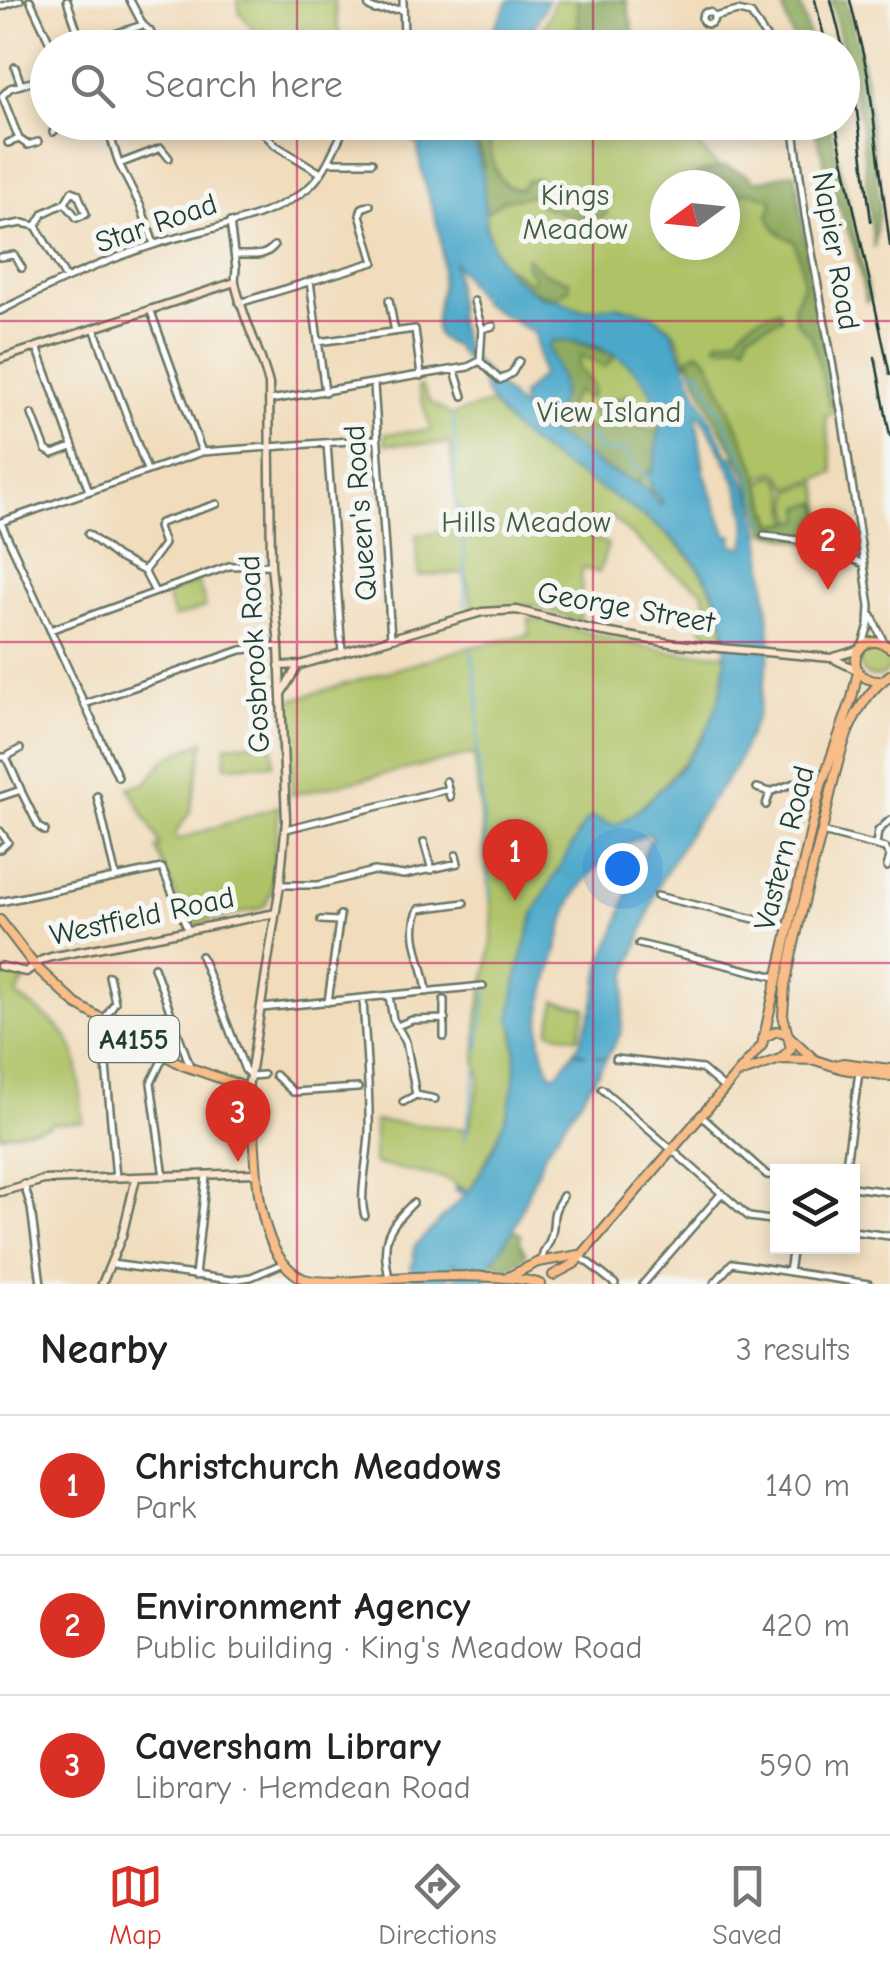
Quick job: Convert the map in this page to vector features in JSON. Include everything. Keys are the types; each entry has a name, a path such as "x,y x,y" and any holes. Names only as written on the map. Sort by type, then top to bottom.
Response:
{"main road":[{"name":"Gosbrook Road","path":"234,282 264,364 270,400 271,565 279,646 286,830 248,1088"},
{"path":"0,359 234,282"},
{"name":"George Street","path":"280,670 482,612 517,610 598,631 676,644 831,658 858,670"},
{"path":"860,648 873,641 887,644"},
{"name":"George Street","path":"831,658 860,648"},
{"name":"Vastern Road","path":"762,1041 821,786 852,698 860,648"},
{"path":"280,696 298,667"},
{"path":"858,670 869,680 880,680 890,674"},
{"name":"Vastern Road","path":"789,1036 783,1015 784,986 846,738 867,695 880,680"},
{"name":"Westfield Road","path":"260,914 278,902"},
{"name":"Westfield Road","path":"0,966 24,972 51,957 276,912"},
{"name":"A4155","path":"0,920 34,966 76,1004 164,1056 248,1088"},
{"path":"248,1088 255,1173 267,1231 284,1263 295,1274 318,1283 414,1277 506,1278 539,1283 554,1279 574,1264 773,1032 789,1036 815,1060"},
{"path":"740,1073 779,1059 791,1049 789,1036"},
{"path":"762,1041 769,1056 779,1059 815,1060 859,1072 890,1072"},
{"path":"835,1065 844,1063 890,1072"},
{"path":"0,1192 44,1180 255,1173"},
{"path":"102,1284 122,1236 136,1178"},
{"path":"506,1278 544,1262 579,1254"},
{"path":"544,1262 554,1279"},
{"path":"531,1268 539,1283"}],"street":[{"path":"0,7 20,0"},
{"path":"30,0 44,30"},
{"path":"68,0 77,30"},
{"path":"130,0 149,30"},
{"path":"368,0 369,7 375,10 403,9"},
{"path":"403,0 404,30"},
{"path":"714,17 738,11 751,14 762,30"},
{"path":"132,30 144,26"},
{"path":"15,66 21,86"},
{"path":"30,83 10,88 2,96 23,145 38,142"},
{"path":"8,142 19,139"},
{"path":"112,140 154,244"},
{"path":"160,140 169,158"},
{"path":"270,140 319,172"},
{"name":"Star Road","path":"0,311 66,278 154,244 283,203 312,184 339,140"},
{"name":"Napier Road","path":"795,140 871,613"},
{"path":"119,164 161,148"},
{"path":"328,162 372,162"},
{"path":"36,226 44,213 66,203 72,191 78,194 86,214 78,218 66,203"},
{"path":"239,303 374,262 360,215 362,208 370,206"},
{"name":"Gosbrook Road","path":"230,222 234,282"},
{"path":"0,227 22,223 36,226 66,278"},
{"path":"234,255 258,256 269,253 274,246"},
{"path":"0,257 14,255 22,268"},
{"path":"310,281 324,392"},
{"path":"388,300 395,332"},
{"path":"474,301 482,329 479,361"},
{"path":"150,309 202,452"},
{"path":"482,329 493,326"},
{"path":"94,328 147,470"},
{"path":"318,342 415,330 417,377"},
{"path":"37,347 89,491"},
{"path":"479,361 500,380 516,362"},
{"path":"270,400 455,371 479,361"},
{"path":"455,371 463,396"},
{"name":"Queen's Road","path":"374,385 392,638"},
{"path":"32,414 46,450 53,454 74,447"},
{"path":"118,777 0,521 202,452 376,440"},
{"path":"327,443 342,652"},
{"path":"144,570 164,544 160,523 217,504"},
{"path":"88,534 117,557 144,570 156,592"},
{"path":"764,535 810,542 864,564"},
{"path":"50,630 229,566 271,565"},
{"path":"871,613 887,644"},
{"path":"860,648 871,613"},
{"path":"85,704 241,650 279,646"},
{"path":"20,750 3,757 39,829"},
{"path":"757,788 770,792 797,782 821,786"},
{"path":"286,830 448,789"},
{"path":"0,797 21,790"},
{"path":"766,805 770,792"},
{"path":"97,796 116,878"},
{"path":"876,845 878,831 890,820"},
{"path":"0,832 8,842"},
{"path":"822,832 876,845 890,854 887,867"},
{"path":"0,849 15,836"},
{"path":"424,842 431,850 432,870"},
{"path":"456,855 460,872"},
{"path":"280,885 318,885 374,871 404,875 458,863"},
{"path":"0,902 162,868 187,928"},
{"path":"658,896 788,926"},
{"path":"427,992 418,962 414,918 419,908 460,906"},
{"path":"322,920 339,918 328,1002"},
{"path":"639,944 776,978"},
{"path":"201,956 236,1053 252,1076 263,1075"},
{"path":"154,966 191,1069"},
{"path":"110,976 115,1002 103,1031 116,1179"},
{"path":"262,1008 427,992 464,984 483,986"},
{"path":"389,996 406,1042 416,1095"},
{"path":"363,998 370,1126 364,1216"},
{"path":"444,1000 444,1037"},
{"path":"397,1026 412,1020 445,1018"},
{"path":"164,1056 151,1083 164,1177"},
{"path":"616,1059 702,1069 724,1088"},
{"path":"846,1164 859,1072"},
{"path":"275,1075 290,1092 358,1088"},
{"path":"602,1089 749,1217 770,1220"},
{"path":"403,1102 416,1095 438,1099 435,1108"},
{"path":"700,1115 770,1175"},
{"path":"195,1276 206,1176"},
{"path":"24,1184 41,1284"},
{"path":"860,1188 890,1192"},
{"path":"644,1284 722,1193"},
{"path":"544,1262 543,1249 551,1238 552,1214 563,1196"},
{"path":"388,1278 384,1246 388,1229 413,1202"},
{"path":"354,1209 362,1208"},
{"path":"860,1232 890,1236"},
{"path":"579,1254 615,1284"},
{"path":"790,1272 792,1254"},
{"path":"109,1264 232,1280 252,1277 284,1263"},
{"path":"714,1284 732,1263 869,1284"}],"green space":[{"path":"237,0 334,0 338,30 254,30 240,13"},
{"path":"555,0 577,0 578,30 543,30"},
{"path":"577,0 626,0 633,30 578,30"},
{"path":"780,0 799,0 807,30 790,30"},
{"path":"831,0 846,0 854,30 838,30"},
{"path":"860,56 879,205 874,248 860,118"},
{"name":"Kings Meadow","path":"476,140 693,140 723,170 650,170 650,260 740,260 740,184 795,172 810,274 839,412 825,416 834,473 790,488 777,471 757,478 701,364 688,363 672,329 645,316 573,307 520,282 495,251 487,230"},
{"path":"478,140 490,140 494,165 504,183 522,188 525,182 537,178 543,184 540,194 504,200 487,212 481,208 480,170 484,165"},
{"path":"818,140 833,140 870,299 866,302 855,250"},
{"path":"740,172 755,182 795,172 810,274 838,408 829,404 812,338 796,321 793,307 803,285 794,241 778,231 770,220 771,199 751,192 740,194"},
{"path":"550,194 572,199 610,195 606,216 564,214 540,205"},
{"path":"527,257 543,272 570,281 569,289 555,298 528,288 504,269 507,267 531,283 534,276 525,265"},
{"path":"779,310 782,318 749,332 746,345 716,345 718,340 738,336 756,319"},
{"name":"View Island","path":"551,341 571,341 612,354 613,360 604,367 581,355 578,367 593,386 593,394 588,398 576,391 565,411 568,417 593,430 597,423 594,405 628,395 637,410 631,422 660,435 654,472 650,470 637,483 609,471 548,433 562,390 549,347"},
{"name":"View Island","path":"549,347 604,351 631,364 641,374 659,414 655,462 648,480 662,501 661,506 643,487 548,433 528,416 529,412 538,418"},
{"path":"699,351 709,361 756,469 773,525 802,520 801,507 818,502 822,514 813,523 823,529 823,547 766,532 746,472 713,415 688,358"},
{"name":"Hills Meadow","path":"422,386 430,402 451,415 493,403 522,433 556,459 667,535 696,565 716,600 725,642 715,642 701,626 708,613 703,591 672,571 610,516 591,538 608,544 599,573 582,568 580,621 530,605 474,612 465,573 419,576 416,535 459,530 450,444 385,444 385,434 431,430 418,387"},
{"path":"775,475 785,487 791,521 791,491 818,482 824,517 820,532 775,526 760,482"},
{"path":"198,582 206,607 174,618 166,593"},
{"path":"529,618 646,647 726,654 726,670 715,716 685,759 654,795 625,820 611,825 592,817 577,834 575,845 550,884 533,923 518,986 512,1020 516,1061 511,1099 496,1140 469,1191 441,1177 374,1164 374,1121 469,1129 480,1078 476,1059 478,1018 492,942 474,754 292,795 288,701 471,647 529,635"},
{"path":"875,647 889,656 890,662 881,676 875,677 861,668 860,662 869,648"},
{"path":"204,741 190,812 175,834 177,840 279,806 271,892 265,905 188,925 156,848 160,847 158,840 129,787 146,783 166,758"},
{"path":"273,741 273,764 225,766 226,745"},
{"path":"0,971 27,979 17,996 54,1024 72,1047 83,1122 50,1123 0,1135"},
{"path":"556,1001 586,1008 578,1038 549,1031"},
{"path":"513,1230 521,1234 520,1243 526,1254 512,1265 496,1265 492,1258"}],"water":[{"path":"509,0 548,0 533,30 493,30"},
{"path":"412,140 475,140 483,176 486,228 494,251 509,273 540,297 581,310 613,306 634,309 652,315 671,329 697,393 750,492 761,533 771,646 758,714 735,768 691,829 660,882 627,975 621,1033 545,1152 513,1230 486,1271 486,1284 454,1284 458,1266 454,1262 447,1284 414,1284 411,1264 414,1247 465,1195 454,1190 456,1187 469,1192 493,1150 508,1111 516,1070 515,1030 510,1020 518,971 535,911 585,822 592,817 613,825 624,820 664,786 697,746 719,698 725,634 716,596 697,564 671,537 538,449 510,425 489,398 477,369 455,346 439,337 435,323 441,284 441,244 418,144","holes":["454,263 482,303 534,333 542,375 521,396 523,411 467,354 458,322","551,341 594,346 614,355 645,382 655,400 659,421 654,467 647,480 662,501 661,506 644,486 609,471 528,417 530,413 550,424 555,418 562,387 549,347","696,415 700,415 717,445 741,495 747,530 745,547 732,545 733,536 726,534 704,472","650,834 602,961 594,1005 580,1043 560,1071 552,1075 542,1048 540,1019 568,910 594,870 614,851"]}],"waterway":[{"path":"687,370 699,370 749,471 765,526"},
{"path":"453,417 454,490 463,523 466,608"},
{"path":"575,450 581,439 594,437 600,452 626,451 635,467 649,478"},
{"path":"472,650 479,702 477,746 491,899"},
{"path":"478,1051 487,992"},
{"path":"465,1139 476,1071"}],"ferry route":[{"path":"574,1052 606,1058"}],"railway":[{"path":"815,0 822,30"},
{"path":"831,0 838,30"},
{"path":"850,0 857,30"},
{"path":"860,42 868,75 890,246"},
{"path":"860,135 871,221"},
{"path":"839,140 890,375"},
{"path":"875,357 890,436"}],"place":[{"name":"Environment Agency","path":"828,590"},
{"name":"Christchurch Meadows","path":"515,901"},
{"name":"Caversham Library","path":"238,1162"}]}
